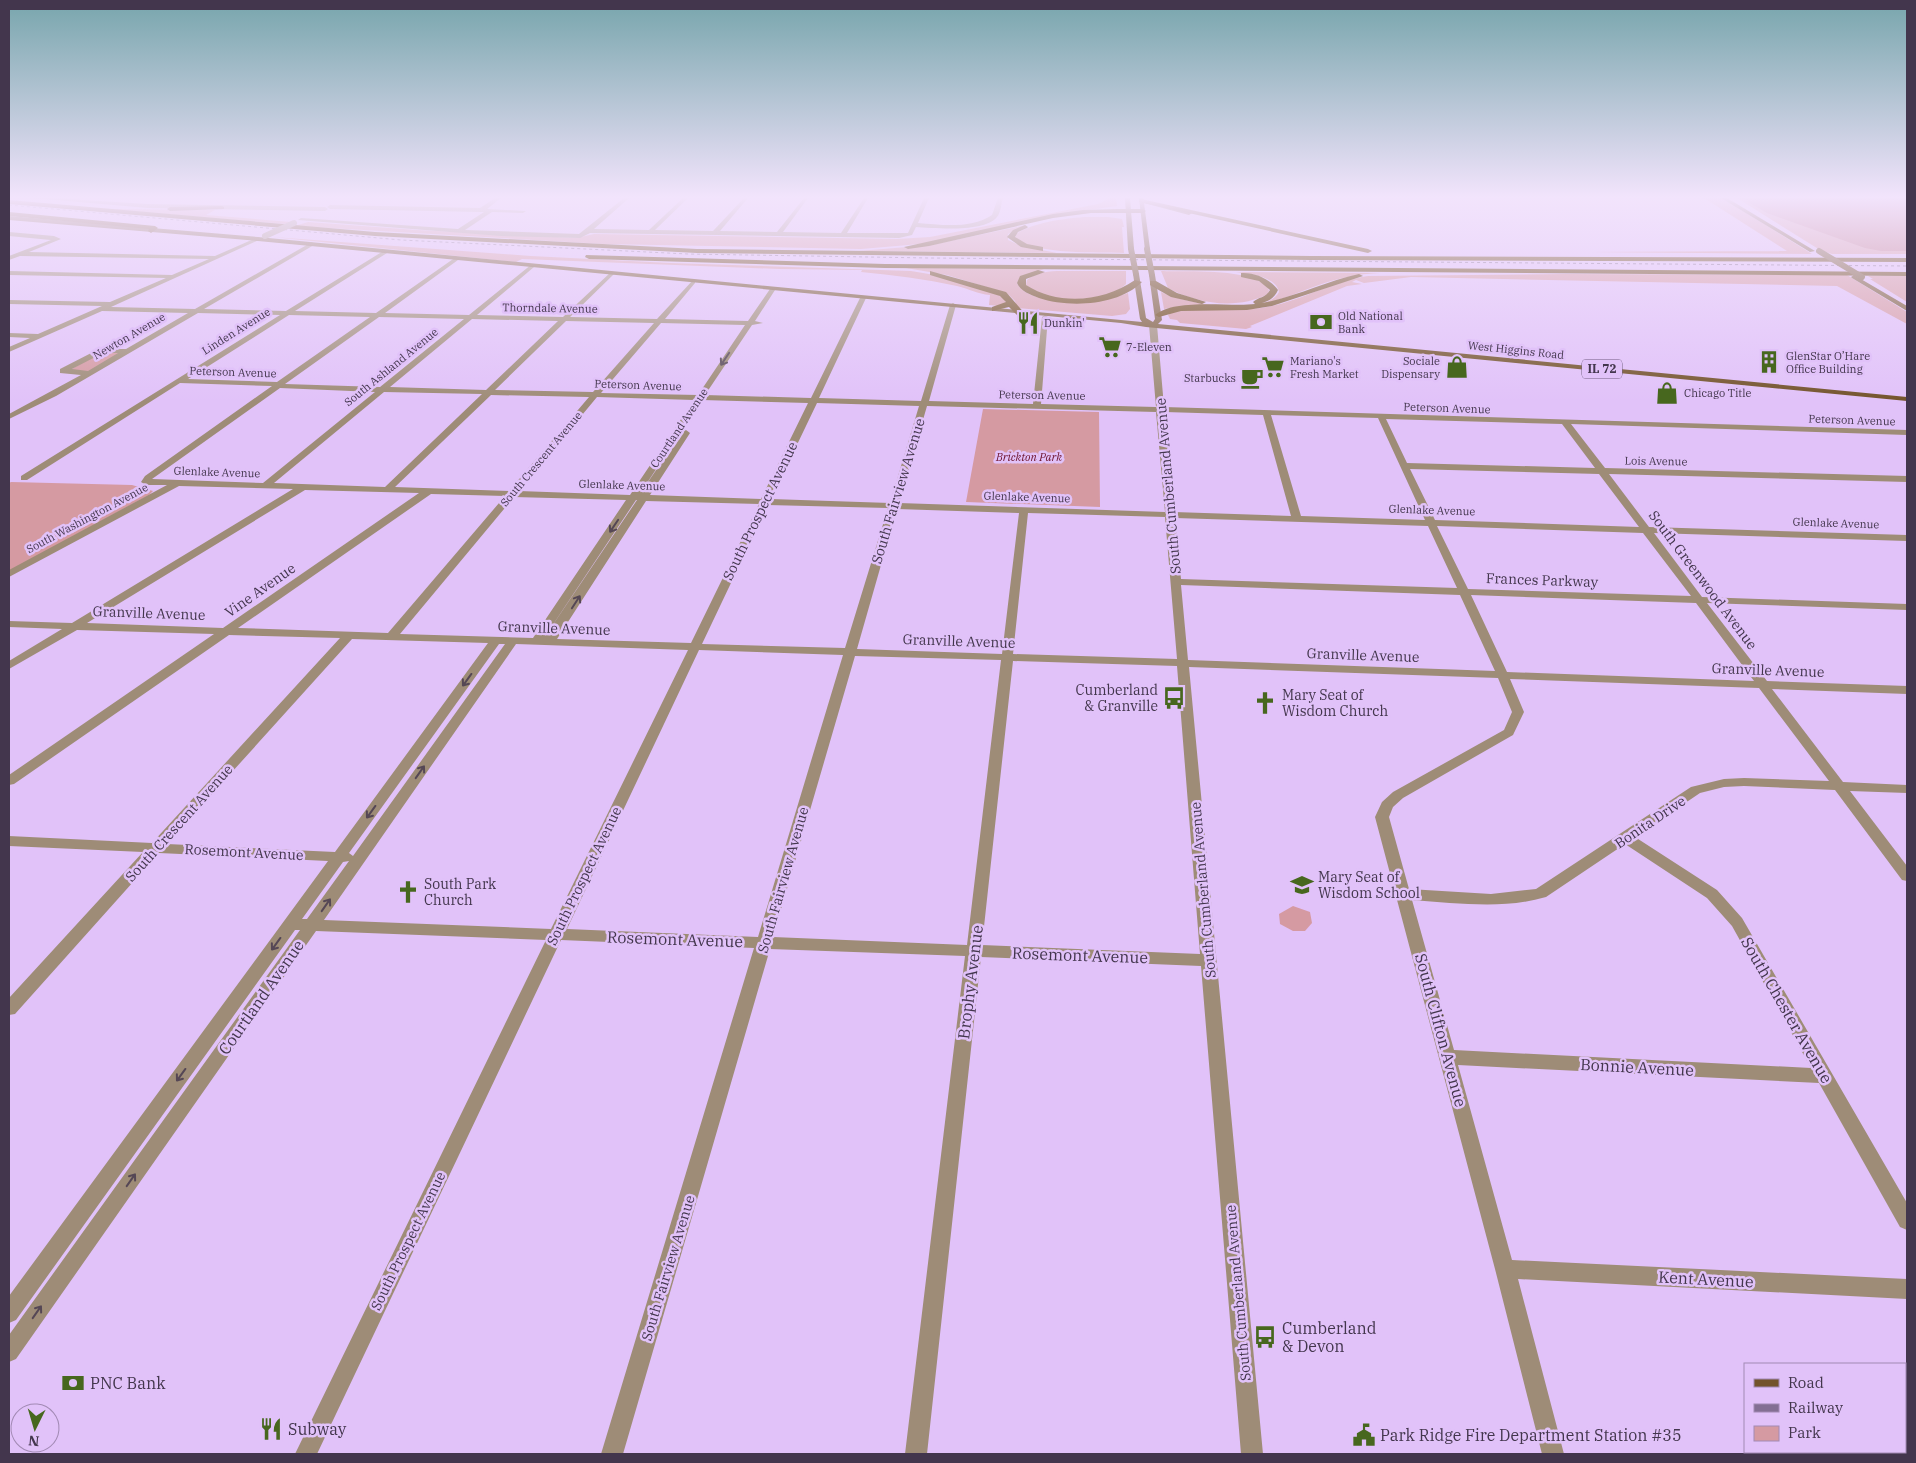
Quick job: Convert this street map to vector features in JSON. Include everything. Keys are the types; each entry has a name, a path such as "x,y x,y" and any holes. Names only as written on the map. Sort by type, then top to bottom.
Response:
{"highway":[{"path":"840,266 905,269 932,273 1006,296 1019,313"},
{"path":"929,266 1907,274"},
{"path":"1444,266 1907,270"},
{"path":"1092,268 1041,272 1026,276 1021,283 1028,291 1038,295 1074,300 1111,297 1129,289 1137,278"},
{"path":"1152,279 1168,293 1178,297 1215,304 1233,305 1260,301 1269,297 1274,290 1268,283 1246,275 1168,269"},
{"path":"1159,316 1178,309 1234,309 1272,304 1335,282 1367,275 1643,272"},
{"path":"995,309 1011,302"}],"main road":[{"name":"West Higgins Road","path":"535,266 953,307 1103,319 1153,326"},
{"path":"1135,266 1143,319 1153,326 1160,320 1150,266"},
{"path":"1841,266 1907,309"},
{"path":"1858,277 1907,304"},
{"path":"1103,319 1119,318 1134,314 1141,303"},
{"name":"West Higgins Road","path":"953,307 995,309 1046,317 1907,399"}],"street":[{"path":"9,350 197,266"},
{"name":"Newton Avenue","path":"9,417 273,266"},
{"name":"Linden Avenue","path":"24,478 362,266"},
{"name":"South Washington Avenue","path":"146,482 148,478 446,266"},
{"name":"South Ashland Avenue","path":"265,486 532,266"},
{"path":"9,273 174,276"},
{"path":"387,490 611,274"},
{"name":"South Crescent Avenue","path":"391,637 693,282"},
{"name":"Courtland Avenue","path":"549,642 644,498 704,398 776,290"},
{"name":"South Prospect Avenue","path":"306,1454 765,502 866,298"},
{"path":"9,302 113,304"},
{"name":"South Fairview Avenue","path":"612,1454 953,307"},
{"name":"Thorndale Avenue","path":"101,309 754,322"},
{"path":"1037,406 1046,317"},
{"name":"South Cumberland Avenue","path":"1153,326 1252,1454"},
{"path":"9,335 41,336"},
{"path":"88,373 63,371 102,351 126,350"},
{"name":"Peterson Avenue","path":"177,381 279,385 288,387 1037,406 1907,432"},
{"name":"Courtland Avenue","path":"536,642 632,498 704,398"},
{"path":"9,411 18,412"},
{"path":"1267,414 1297,518"},
{"name":"South Clifton Avenue","path":"1381,417 1503,675 1518,712 1510,732 1398,795 1383,810 1383,826 1404,894 1553,1454"},
{"name":"South Greenwood Avenue","path":"1565,422 1907,876"},
{"name":"Lois Avenue","path":"1404,466 1907,479"},
{"name":"Glenlake Avenue","path":"146,482 1907,538"},
{"name":"South Washington Avenue","path":"9,574 177,483"},
{"path":"9,666 303,487"},
{"name":"Vine Avenue","path":"9,781 429,491"},
{"name":"Brophy Avenue","path":"916,1454 1024,510"},
{"name":"Frances Parkway","path":"1176,582 1907,607"},
{"name":"Granville Avenue","path":"9,624 1183,663 1907,690"},
{"name":"South Crescent Avenue","path":"9,1009 348,636"},
{"name":"Courtland Avenue","path":"9,1313 495,641"},
{"name":"Courtland Avenue","path":"9,1352 513,641"},
{"name":"Bonita Drive","path":"1404,894 1496,900 1527,898 1553,887 1696,790 1709,786 1744,782 1907,789"},
{"name":"South Chester Avenue","path":"1626,838 1695,881 1712,894 1737,922 1907,1221"},
{"name":"Rosemont Avenue","path":"9,841 360,858"},
{"name":"Rosemont Avenue","path":"290,924 1209,960"},
{"name":"Bonnie Avenue","path":"1448,1057 1825,1076"},
{"name":"Kent Avenue","path":"1505,1269 1907,1289"}],"green space":[{"path":"710,266 911,271 941,276 997,294 1004,298 1006,303 999,306 989,305 990,295 981,294 962,287 909,277 861,272 862,270"},
{"path":"906,268 1044,269 1021,277 1017,283 1024,291 1036,297 1051,300 1087,300 1128,293 1130,309 1126,314 1112,316 1017,308 1015,301 1009,295 996,290 947,275"},
{"path":"1062,271 1126,271 1126,284 1105,295 1076,299 1047,296 1026,285 1027,280 1035,275"},
{"path":"1161,271 1202,271 1236,274 1251,277 1262,283 1269,290 1268,294 1244,302 1218,303 1205,301 1180,294 1168,288"},
{"path":"1236,272 1380,273 1356,275 1324,283 1272,302 1257,305 1271,300 1279,292 1273,282 1255,275"},
{"path":"1565,274 1847,275 1907,312 1907,324 1837,286 1411,277 1364,283 1356,280 1352,282 1362,284 1347,286 1246,329 1180,323 1177,320 1170,319 1168,315 1173,312 1194,309 1251,309 1266,307 1281,304 1338,283 1368,276"},
{"path":"1868,276 1907,276 1907,302 1870,279 1873,279"},
{"path":"1161,292 1204,304 1239,307 1164,309"},
{"path":"102,351 126,351 89,373 67,372"},
{"name":"Brickton Park","path":"983,409 1099,412 1100,507 966,502"},
{"path":"9,483 132,485 153,491 149,495 9,571"},
{"path":"1293,906 1310,912 1312,923 1305,931 1293,931 1280,924 1279,914"}],"place":[{"name":"Old National Bank","path":"1321,322"},
{"name":"Dunkin'","path":"1028,323"},
{"name":"7-Eleven","path":"1110,347"},
{"name":"GlenStar O’Hare Office Building","path":"1769,362"},
{"name":"Mariano's Fresh Market","path":"1273,367"},
{"name":"Sociale Dispensary","path":"1457,367"},
{"name":"Starbucks","path":"1252,378"},
{"name":"Chicago Title","path":"1667,393"},
{"name":"Cumberland & Granville","path":"1174,698"},
{"name":"Mary Seat of Wisdom Church","path":"1265,703"},
{"name":"Mary Seat of Wisdom School","path":"1302,885"},
{"name":"South Park Church","path":"408,892"},
{"name":"Cumberland & Devon","path":"1265,1337"},
{"name":"PNC Bank","path":"73,1383"},
{"name":"Subway","path":"271,1429"},
{"name":"Park Ridge Fire Department Station #35","path":"1364,1435"}]}
